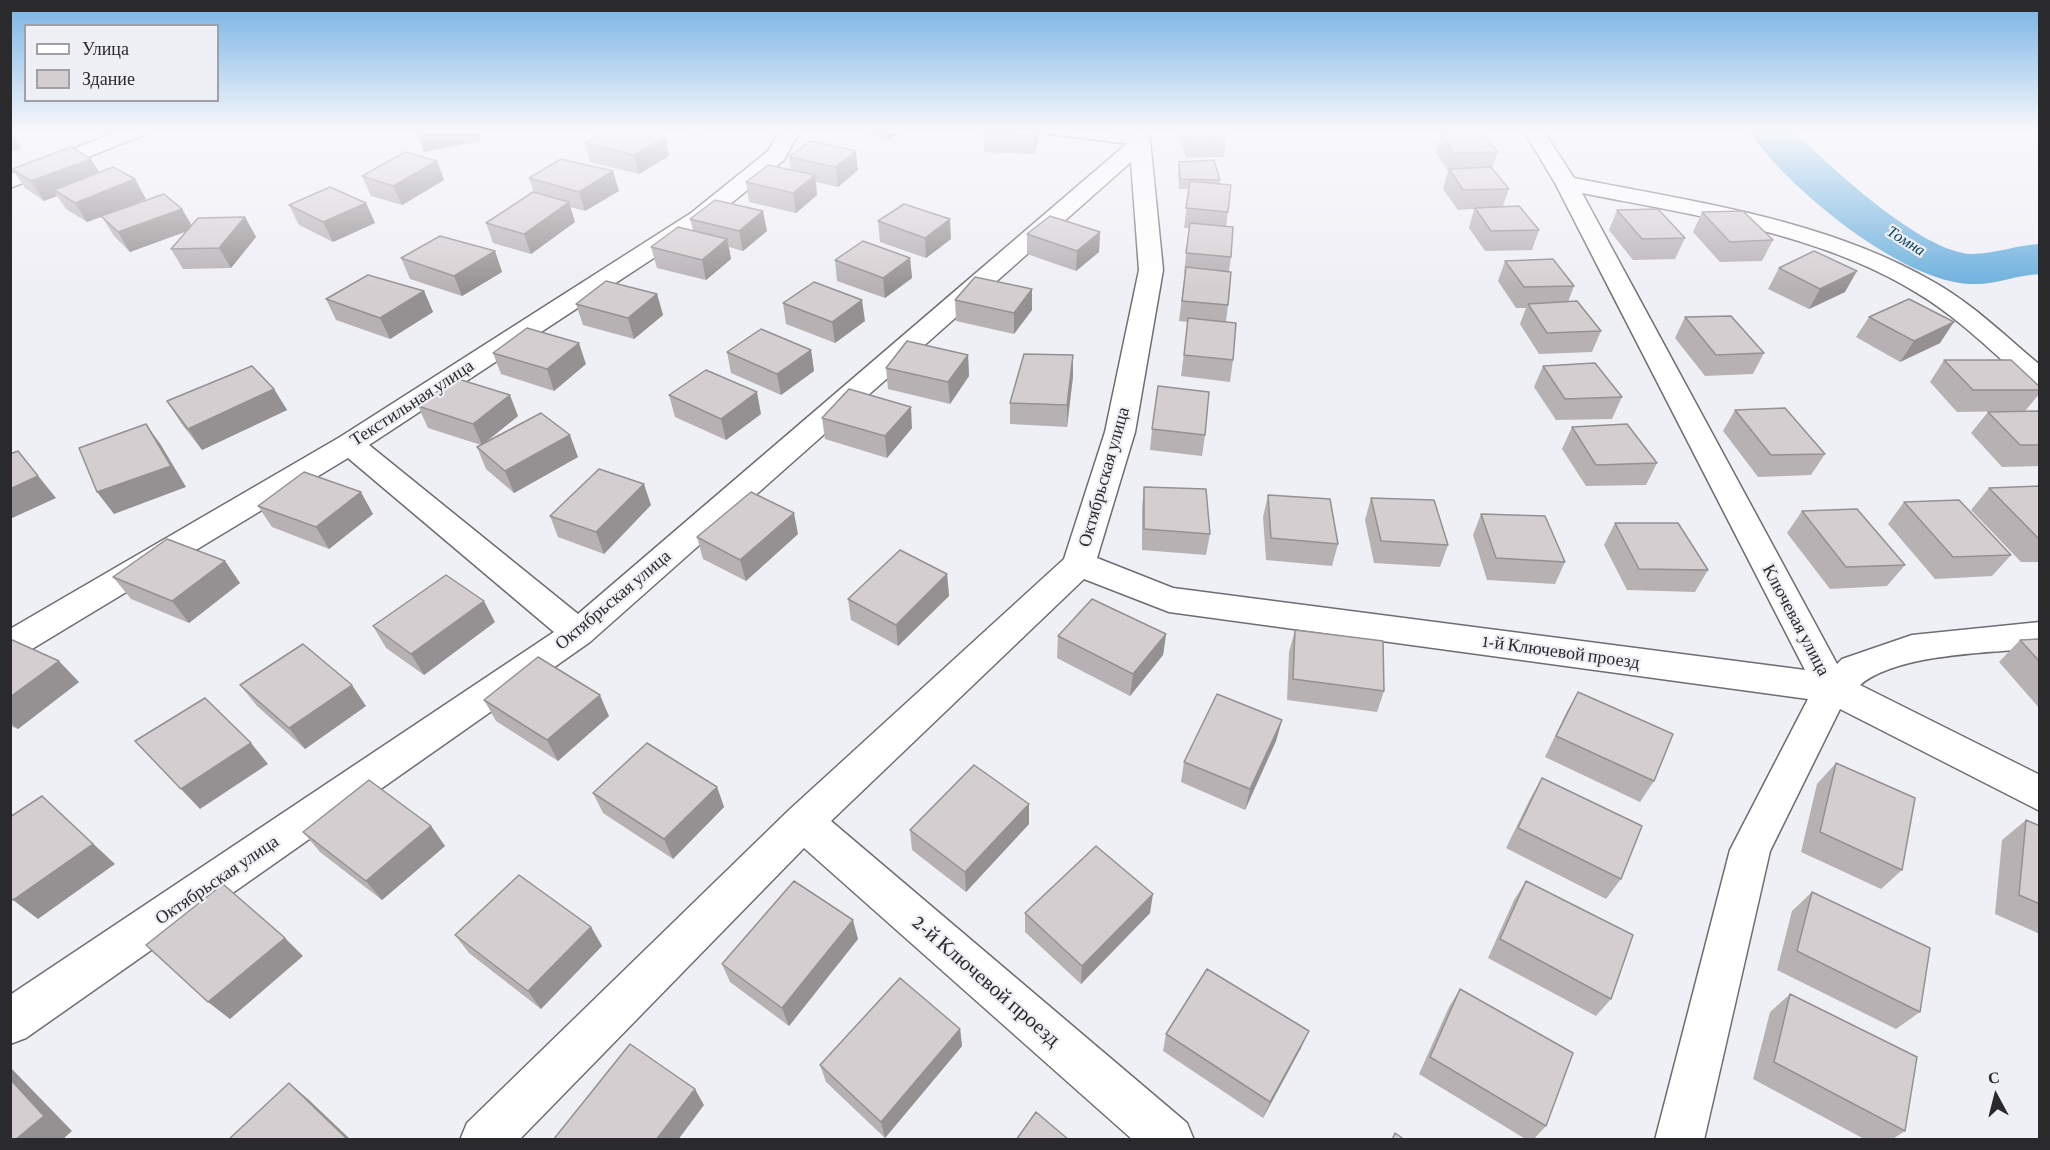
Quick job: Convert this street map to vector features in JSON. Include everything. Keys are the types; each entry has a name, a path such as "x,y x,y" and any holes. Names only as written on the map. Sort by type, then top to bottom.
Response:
{"street":[{"name":"Текстильная улица","path":"10,646 350,444 699,218 741,184"},
{"name":"Октябрьская улица","path":"10,1022 578,633 1086,184"},
{"name":"Октябрьская улица","path":"484,1140 802,822 1078,564 1120,432 1151,270 1145,184"},
{"name":"Ключевая улица","path":"1566,184 1832,688 1750,850 1678,1140"},
{"path":"1569,184 1747,219 1858,256 1908,277 1945,300 2040,379"},
{"path":"350,444 578,633"},
{"name":"1-й Ключевой проезд","path":"1078,564 1169,600 1832,688 2040,794"},
{"path":"1832,688 1855,669 1912,648 2040,635"},
{"name":"2-й Ключевой проезд","path":"802,822 1170,1140"}],"building":[{"path":"70,184 123,184 75,203 54,190"},
{"path":"549,184 592,184 579,192"},
{"path":"753,184 804,184 793,193"},
{"path":"1190,184 1231,185 1228,212 1186,208"},
{"path":"1459,184 1505,184 1509,189 1463,190"},
{"path":"330,187 366,203 323,222 289,205"},
{"path":"533,192 569,202 524,234 486,223"},
{"path":"164,194 182,209 118,232 101,216"},
{"path":"715,200 763,211 739,231 690,219"},
{"path":"904,204 950,219 925,238 878,221"},
{"path":"1519,206 1539,230 1491,231 1475,208"},
{"path":"1658,209 1685,238 1642,239 1617,210"},
{"path":"1743,211 1773,240 1730,242 1702,212"},
{"path":"1050,216 1100,232 1077,251 1027,234"},
{"path":"245,217 219,248 171,249 198,218"},
{"path":"1190,223 1233,227 1231,257 1186,253"},
{"path":"678,227 727,239 702,260 651,247"},
{"path":"440,236 495,251 454,276 401,258"},
{"path":"863,241 910,258 883,278 835,260"},
{"path":"1814,251 1857,271 1820,289 1779,268"},
{"path":"1553,259 1574,286 1524,287 1505,261"},
{"path":"1186,267 1231,272 1228,305 1182,301"},
{"path":"368,275 424,291 380,318 326,299"},
{"path":"975,277 1032,289 1014,313 955,300"},
{"path":"606,281 657,294 628,318 576,304"},
{"path":"814,282 862,300 832,322 783,303"},
{"path":"1909,299 1954,322 1914,341 1869,317"},
{"path":"1577,301 1601,331 1547,333 1528,304"},
{"path":"1731,316 1764,353 1716,355 1685,317"},
{"path":"1188,318 1236,323 1233,360 1184,355"},
{"path":"527,328 579,343 547,369 493,353"},
{"path":"761,329 811,350 777,374 727,352"},
{"path":"907,341 968,355 948,382 886,368"},
{"path":"1024,354 1073,355 1067,405 1010,403"},
{"path":"1944,360 2011,360 2040,387 2040,390 1973,390"},
{"path":"1595,363 1622,397 1565,399 1543,366"},
{"path":"252,366 274,389 188,429 167,401"},
{"path":"706,370 757,392 721,419 669,395"},
{"path":"455,378 510,395 473,424 418,406"},
{"path":"1158,386 1209,392 1205,435 1152,429"},
{"path":"849,389 911,407 885,436 822,418"},
{"path":"1785,408 1825,454 1771,455 1735,410"},
{"path":"2040,411 2040,445 2020,445 1988,412"},
{"path":"541,413 570,435 505,471 477,447"},
{"path":"146,424 171,466 97,492 79,448"},
{"path":"1627,424 1657,463 1596,465 1572,427"},
{"path":"18,451 38,476 10,489 10,454"},
{"path":"599,469 644,484 596,532 550,516"},
{"path":"304,472 361,492 316,527 258,506"},
{"path":"2040,486 2040,540 1989,488"},
{"path":"1144,487 1206,489 1210,534 1144,529"},
{"path":"751,492 794,513 740,560 697,537"},
{"path":"1268,495 1330,499 1338,544 1271,538"},
{"path":"1371,498 1434,500 1448,545 1381,541"},
{"path":"1959,500 2011,555 1953,557 1904,502"},
{"path":"1857,509 1905,565 1846,567 1802,511"},
{"path":"1481,514 1545,516 1565,562 1496,558"},
{"path":"1615,523 1678,523 1708,570 1639,569"},
{"path":"167,539 225,561 172,601 113,577"},
{"path":"900,550 947,574 896,625 848,599"},
{"path":"446,575 484,601 411,654 373,626"},
{"path":"1092,599 1166,634 1133,674 1058,636"},
{"path":"1295,630 1383,641 1384,691 1293,679"},
{"path":"10,639 59,661 10,697"},
{"path":"2040,639 2040,662 2020,640"},
{"path":"303,644 352,685 289,728 240,685"},
{"path":"538,657 600,695 547,740 484,700"},
{"path":"1578,692 1673,734 1654,781 1556,736"},
{"path":"1217,694 1282,720 1250,789 1184,762"},
{"path":"205,698 251,743 181,789 135,741"},
{"path":"647,743 717,787 664,839 593,793"},
{"path":"1836,763 1915,798 1902,870 1820,832"},
{"path":"974,765 1029,804 965,872 910,830"},
{"path":"1542,778 1642,826 1621,879 1518,828"},
{"path":"369,780 431,826 366,881 303,832"},
{"path":"42,796 93,844 13,900 10,897 10,817"},
{"path":"2026,820 2040,826 2040,904 2019,895"},
{"path":"1096,846 1153,894 1082,966 1025,913"},
{"path":"519,875 591,927 528,991 455,935"},
{"path":"794,881 853,920 782,1008 722,964"},
{"path":"1526,881 1633,935 1611,999 1500,939"},
{"path":"223,884 285,938 208,1002 146,945"},
{"path":"1812,892 1930,948 1920,1012 1797,951"},
{"path":"1207,969 1309,1031 1270,1102 1166,1034"},
{"path":"900,978 960,1029 881,1122 820,1065"},
{"path":"1460,989 1573,1053 1546,1126 1430,1057"},
{"path":"1790,994 1917,1057 1905,1131 1774,1062"},
{"path":"630,1044 695,1089 656,1140 553,1140"},
{"path":"10,1079 44,1116 15,1140 10,1140"},
{"path":"289,1083 348,1140 228,1140"},
{"path":"1036,1112 1069,1140 1016,1140"},
{"path":"1395,1133 1405,1140 1392,1140"}],"waterway":[{"name":"Томна","path":"1824,184 1862,216 1892,237 1920,254 1947,265 1971,269 2040,259"}]}
